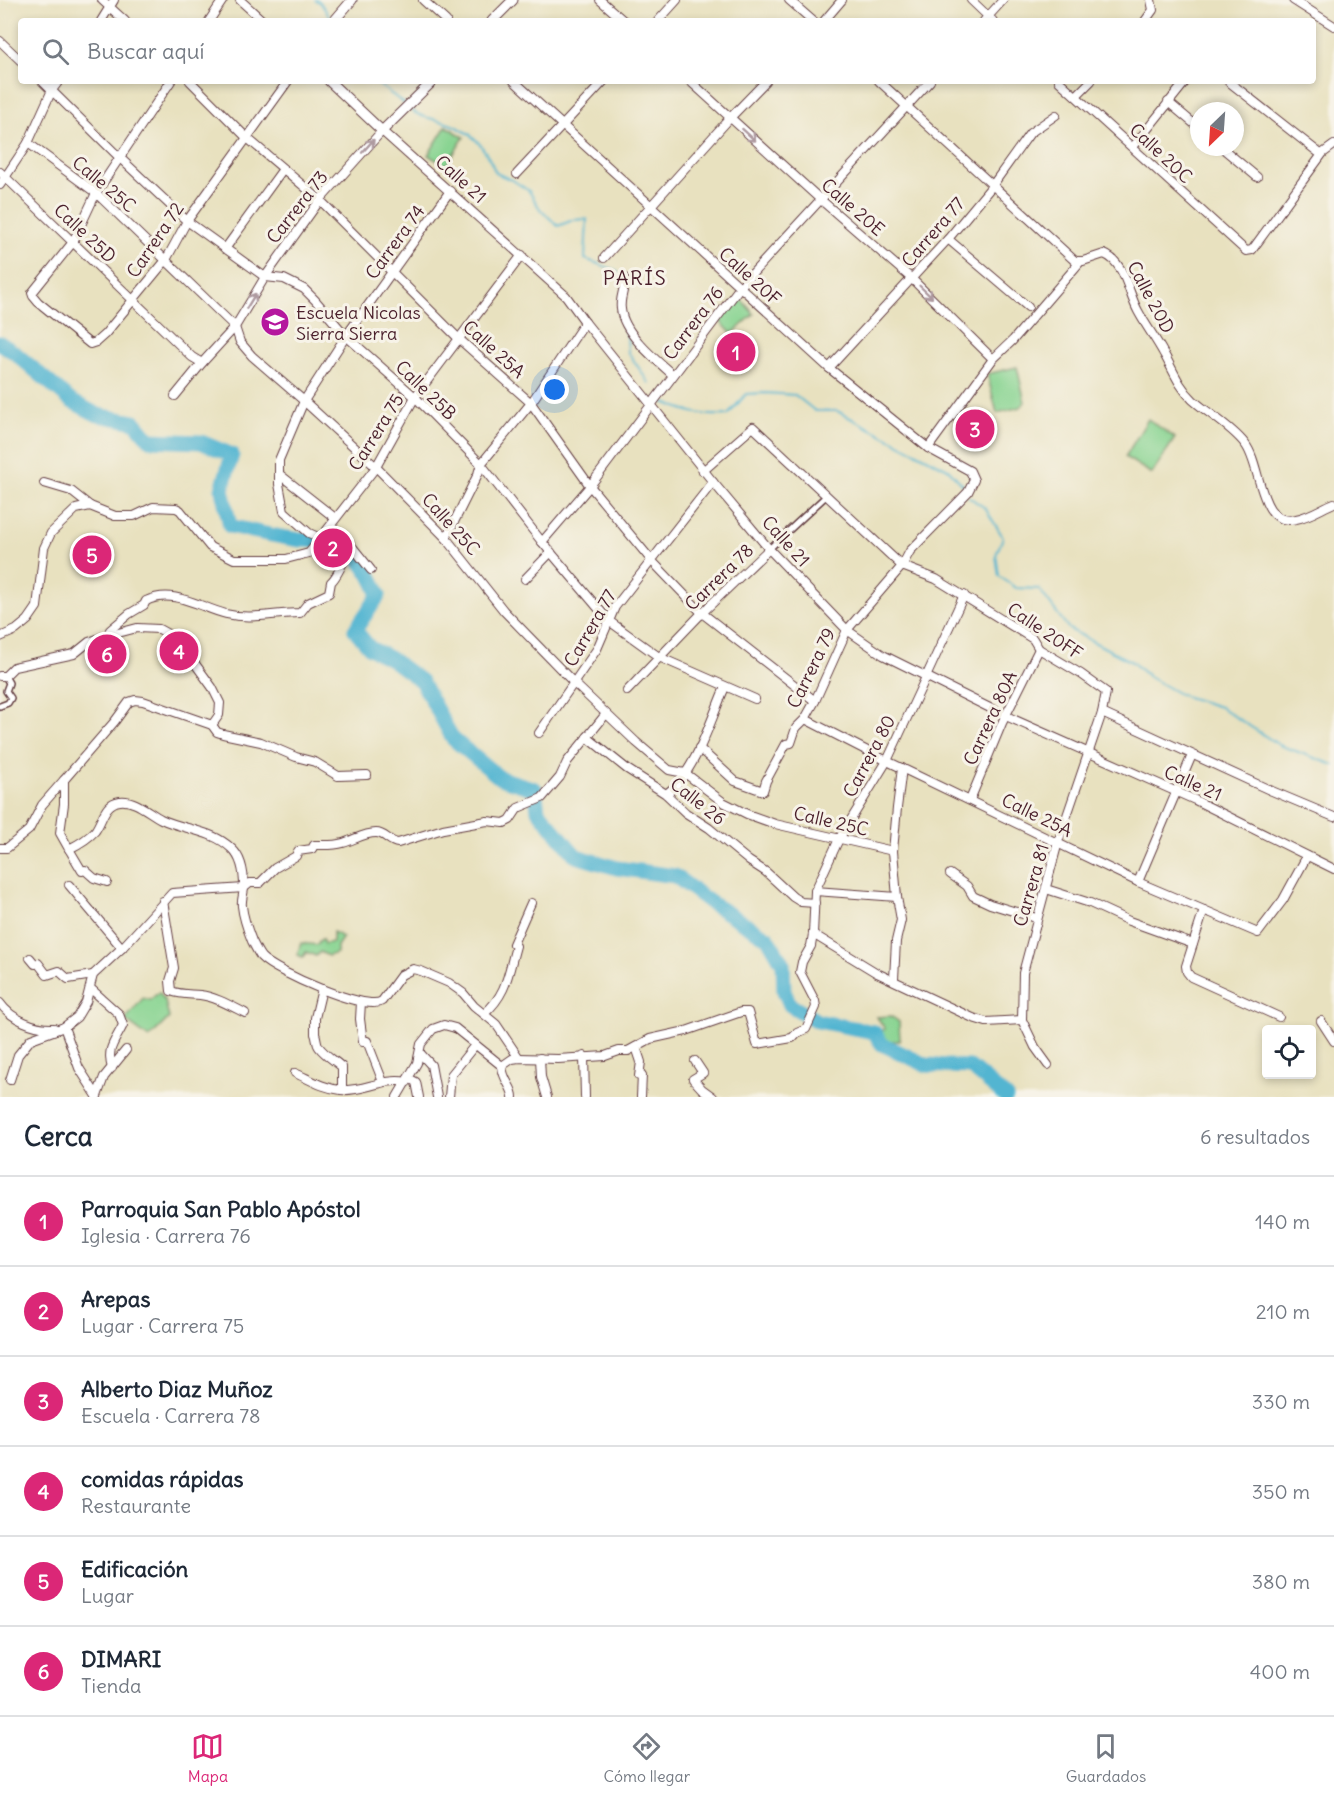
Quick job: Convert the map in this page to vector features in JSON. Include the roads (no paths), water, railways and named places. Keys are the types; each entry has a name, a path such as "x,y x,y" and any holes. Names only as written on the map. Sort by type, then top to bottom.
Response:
{"street":[{"path":"102,0 112,4 123,18"},
{"path":"211,18 223,0"},
{"path":"240,0 260,18"},
{"path":"336,18 352,0"},
{"path":"423,0 443,18"},
{"path":"495,18 513,0"},
{"path":"600,0 621,18"},
{"path":"661,18 677,0"},
{"path":"789,0 810,18"},
{"path":"827,18 842,0"},
{"path":"970,0 986,18"},
{"path":"990,18 1003,0"},
{"path":"1147,18 1153,10 1151,0"},
{"path":"1293,0 1334,26"},
{"path":"103,18 112,4"},
{"path":"0,41 18,58"},
{"name":"Calle 25B","path":"45,84 188,221 265,277 284,279 304,289 346,336 415,397 481,464 542,542 609,621 659,657 755,699"},
{"path":"0,185 3,175 28,143 57,84"},
{"path":"73,242 96,193 169,84"},
{"name":"Calle 25A","path":"193,84 246,137 320,200 459,339 531,403 590,486 652,561 702,613 815,701"},
{"name":"Carrera 72","path":"73,242 34,290 33,297 92,344 105,334 166,260 188,221 286,84"},
{"name":"Calle 21","path":"332,84 566,296 712,482 770,549 847,630 883,655 1006,716 1175,792 1334,869"},
{"name":"Carrera 73","path":"176,396 235,327 265,277 320,200 382,131 430,84"},
{"name":"Calle 20F","path":"517,84 829,368 928,448 970,471 974,480"},
{"path":"517,174 601,84"},
{"name":"Calle 20E","path":"693,84 820,200 912,279 993,359"},
{"path":"604,258 763,84"},
{"path":"882,84 1075,261 1080,262 1013,340 993,359 928,448"},
{"name":"Carrera 76","path":"542,542 590,486 740,287 927,84"},
{"name":"Calle 20C","path":"1062,84 1246,250 1252,250 1323,153 1334,145"},
{"path":"1076,96 1088,84"},
{"path":"1133,147 1183,84"},
{"path":"1232,84 1318,152"},
{"path":"1168,102 1190,120"},
{"name":"Carrera 77","path":"829,368 948,239 992,186 1029,133 1056,115"},
{"name":"Calle 25C","path":"28,143 96,193 235,327 240,342 252,356 376,467 446,538 504,611 574,684 669,770 685,773 723,802 747,814 775,824 894,851"},
{"path":"1232,156 1257,177"},
{"path":"225,249 283,169"},
{"name":"Calle 25D","path":"3,175 192,357 202,363"},
{"name":"Carrera 74","path":"320,538 309,533 284,511 279,484 279,460 304,401 346,336 450,191"},
{"path":"948,239 1028,307"},
{"name":"Calle 20D","path":"1080,262 1104,254 1117,263 1137,310 1164,353 1180,387 1232,430 1251,452 1266,502 1273,514 1281,519 1299,519 1334,503"},
{"name":"Carrera 75","path":"90,506 115,516 134,516 153,507 176,508 210,548 234,559 286,559 309,553 376,467 415,397 522,255"},
{"path":"624,277 620,305 624,321 650,355 673,375"},
{"path":"446,538 481,464 531,403 585,322"},
{"name":"Calle 20FF","path":"703,471 753,428 902,566 936,579 964,595 1033,639 1039,649 1106,692 1102,713"},
{"path":"279,474 335,518"},
{"name":"Carrera 79","path":"699,748 735,781 763,791 786,744 791,743 796,728 806,719 847,630 902,566 910,550 968,492 974,480"},
{"name":"Carrera 77","path":"539,733 597,649 615,607 712,482"},
{"path":"44,483 71,491 90,506"},
{"name":"Carrera 78","path":"627,691 702,613 826,496"},
{"path":"0,637 22,625 37,607 44,548 51,533 76,509 90,506"},
{"path":"320,538 337,540 350,548 371,570"},
{"path":"112,634 110,630 129,614 144,606 146,600 155,596 175,596 219,612 244,617 300,614 308,603 329,593 331,582 338,576 342,561 350,548"},
{"path":"525,579 551,552"},
{"name":"Carrera 80","path":"636,1047 650,1039 677,1034 741,1012 748,1012 757,1044 792,1038 806,1029 816,1007 800,972 802,962 811,946 815,891 839,839 887,761 964,595"},
{"path":"1,708 11,698 6,691 9,683 2,676 14,667 74,654 88,642 112,634 137,628 159,629 177,639 212,687 220,704 219,715 212,725"},
{"name":"Carrera 80A","path":"970,800 1006,716 1039,649"},
{"path":"666,794 673,789 685,773 699,748 725,687"},
{"path":"0,848 7,848 29,830 42,805 129,702 135,700 212,725 217,732 261,742 296,757 315,762 338,776 367,775"},
{"path":"1102,713 1272,792 1334,817"},
{"name":"Carrera 81","path":"1048,1065 1035,1047 1023,1020 1023,973 1058,842 1102,713"},
{"path":"30,958 35,964 38,963 47,975 59,971 68,979 93,975 122,948 172,892 244,888 250,883 260,883 275,868 296,856 298,851 312,849 314,845 330,847 363,835 378,833 398,843 443,829 487,821 504,823 510,820 518,808 542,798 606,714"},
{"name":"Calle 25A","path":"806,719 887,761 1138,882 1258,933 1283,900 1307,856"},
{"name":"Calle 26","path":"587,737 627,769 666,794 686,813 709,828 793,897 801,902 814,903"},
{"path":"1138,882 1192,755"},
{"path":"894,979 896,941 901,921 894,851 902,768"},
{"path":"64,780 64,804 60,833 82,871 85,870 94,878 107,882"},
{"path":"69,849 84,842 96,830 105,810 113,802 122,800 134,803 163,820 203,832 232,849 238,857 243,872 244,888 241,905 252,940 261,957 297,980 361,1002 377,1004 382,1001 401,975 413,969 449,983 496,1024 519,1058"},
{"path":"950,874 963,882 973,896 1036,918"},
{"path":"69,885 122,948"},
{"path":"1046,889 1090,903 1129,921 1193,944"},
{"path":"815,891 897,897"},
{"path":"163,902 174,968 170,981 171,991 184,995 201,995 221,1001 245,1013"},
{"path":"484,1014 499,1000 503,991 516,946 513,944 531,903"},
{"path":"1204,910 1186,972 1191,977 1279,1017"},
{"path":"813,934 877,973 973,1018 986,1022 1023,1020"},
{"path":"10,1080 18,1055 31,1039 64,1027 77,1017 86,1002 93,975"},
{"path":"90,988 119,1014 123,1025 108,1056 112,1068"},
{"path":"322,989 315,1018 315,1034 321,1050 342,1067 342,1090"},
{"path":"361,1002 360,1019 363,1042 368,1041 383,1082"},
{"path":"0,1003 23,1021 43,1029 64,1027"},
{"path":"1321,1021 1334,1041"},
{"path":"397,1097 408,1080 420,1053 421,1044 433,1029 444,1026 455,1028 502,1066 503,1078 513,1092 513,1097"},
{"path":"64,1027 80,1068 97,1096"},
{"path":"450,1097 451,1075 475,1045"},
{"path":"502,1066 512,1059 519,1058 605,1056 636,1047 641,1062 639,1076 642,1076 641,1097"},
{"path":"97,1096 104,1077 126,1050"},
{"path":"420,1053 431,1065 436,1097"},
{"path":"584,1056 585,1097"},
{"path":"540,1058 547,1097"},
{"path":"695,1061 703,1073 693,1080 713,1097"},
{"path":"295,1073 318,1085 342,1090 408,1080 416,1082 419,1097"}],"waterway":[{"path":"315,0 320,2 330,18"},
{"path":"378,84 406,105"},
{"path":"410,109 421,116 452,125 469,134 481,146 496,173 529,191 540,209 558,226 573,220 587,219 585,259 617,271 621,281"},
{"path":"624,327 628,352 649,383"},
{"path":"0,343 71,401 98,415 135,422 150,440 201,442 232,455 222,489 230,526 286,538 336,544 353,554 366,568 379,595 355,630 370,648 391,659 421,681 453,739 500,778 535,789 538,810 576,856 617,868 675,876 711,903 768,938 783,964 784,991 790,1005 817,1021 874,1032 882,1044 926,1065 970,1067 1006,1097"},
{"path":"664,402 695,413 728,415 746,394 795,395 815,411 837,411 948,469 963,485"},
{"path":"969,497 985,508 1003,537 996,555 999,576 1016,588 1039,589 1069,629 1132,662 1149,677 1181,695 1220,707 1279,745 1334,765"}],"place":[{"name":"Escuela Nicolas Sierra Sierra","path":"275,322"},
{"name":"Parroquia San Pablo Apóstol","path":"736,352"},
{"name":"Alberto Diaz Muñoz","path":"975,429"},
{"name":"Arepas","path":"333,548"},
{"name":"Edificación","path":"92,555"},
{"name":"comidas rápidas","path":"179,651"},
{"name":"DIMARI","path":"107,654"}],"district":[{"name":"PARÍS","path":"635,277"}]}
